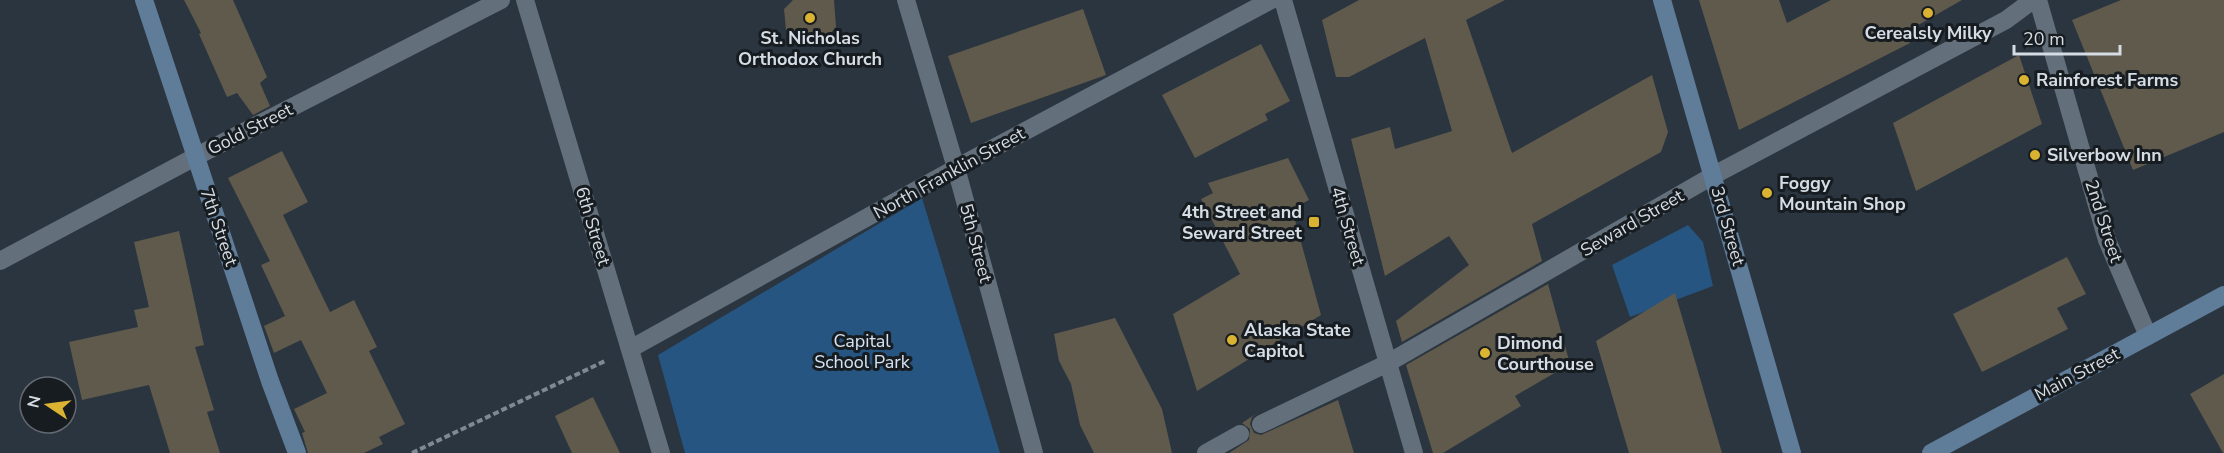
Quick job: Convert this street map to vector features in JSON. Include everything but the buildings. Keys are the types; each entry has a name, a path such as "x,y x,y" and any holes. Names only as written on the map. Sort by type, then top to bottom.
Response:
{"street":[{"name":"7th Street","path":"144,0 270,381 297,453"},
{"name":"Gold Street","path":"0,261 195,157 501,0"},
{"name":"6th Street","path":"525,0 661,453"},
{"name":"5th Street","path":"906,0 956,168 1034,453"},
{"name":"North Franklin Street","path":"630,349 956,168 1271,0"},
{"name":"4th Street","path":"1283,0 1414,453"},
{"name":"3rd Street","path":"1662,0 1792,453"},
{"name":"Seward Street","path":"1261,424 1388,363 1714,175 2006,20 2033,0"},
{"name":"2nd Street","path":"2038,0 2107,240 2148,336"},
{"name":"Main Street","path":"1930,453 2224,295"},
{"path":"1206,453 1240,434"}],"path":[{"path":"412,453 630,349"}],"green space":[{"name":"Capital School Park","path":"922,198 1000,453 685,453 658,355"},
{"path":"1688,225 1703,242 1713,286 1630,317 1612,265"}],"place":[{"name":"Cerealsly Milky","path":"1928,13"},
{"name":"St. Nicholas Orthodox Church","path":"810,18"},
{"name":"Rainforest Farms","path":"2024,80"},
{"name":"Silverbow Inn","path":"2035,155"},
{"name":"Foggy Mountain Shop","path":"1767,193"},
{"name":"4th Street and Seward Street","path":"1314,222"},
{"name":"Alaska State Capitol","path":"1232,340"},
{"name":"Dimond Courthouse","path":"1485,353"}]}
